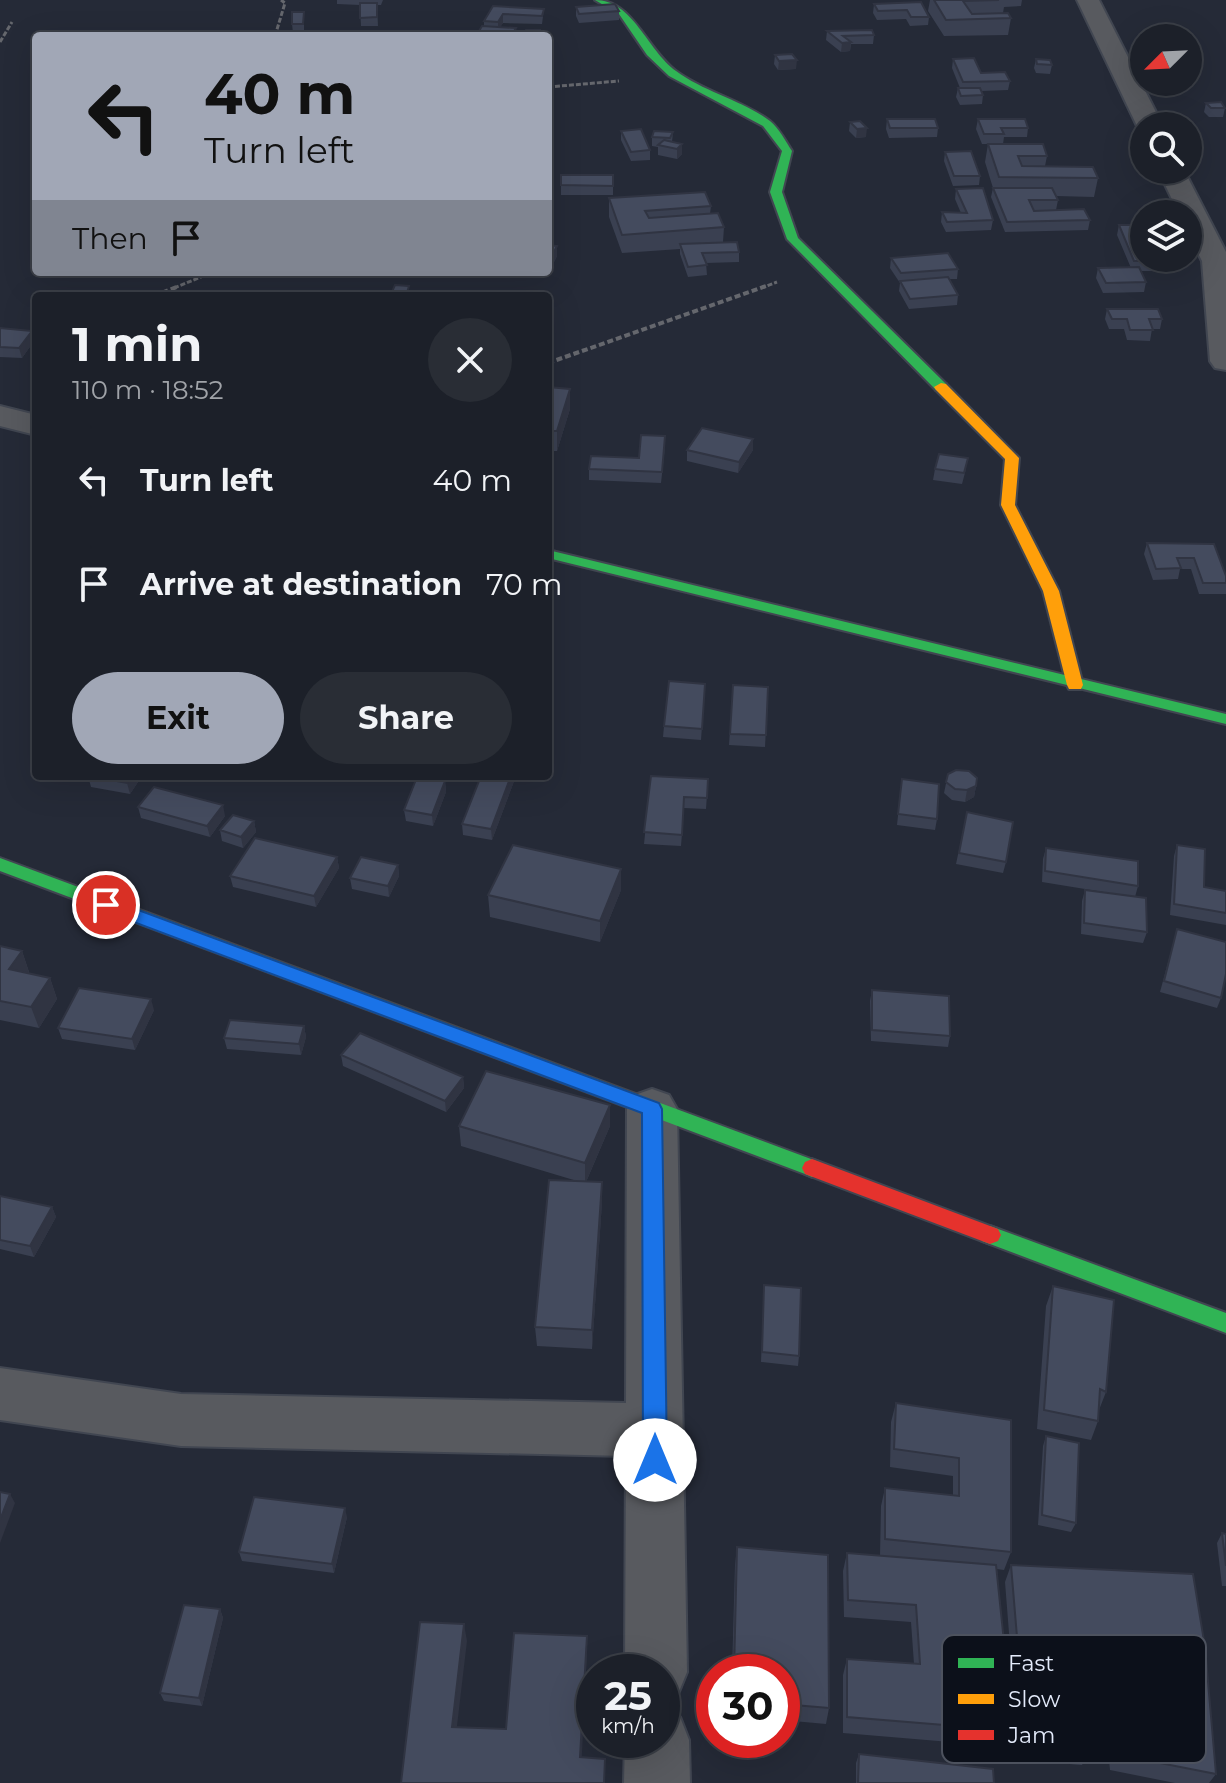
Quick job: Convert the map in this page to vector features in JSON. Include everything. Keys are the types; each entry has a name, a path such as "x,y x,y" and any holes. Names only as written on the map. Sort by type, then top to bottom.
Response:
{"street":[{"path":"600,0 622,12 650,53 682,78 767,124 787,151 776,192 793,239 1012,458 1008,505 1051,591 1075,685"},
{"path":"1088,0 1143,112"},
{"path":"1178,184 1216,261 1226,361"},
{"path":"0,416 32,424"},
{"path":"552,555 1075,685 1226,719"},
{"path":"0,864 1226,1323"},
{"path":"652,1109 656,1654"},
{"path":"0,1394 181,1420 655,1430"},
{"path":"657,1758 657,1783"}],"path":[{"path":"276,32 285,3 281,0"},
{"path":"0,42 12,22"},
{"path":"552,87 682,78"},
{"path":"552,362 755,287 824,270"},
{"path":"164,292 203,276"}],"building":[{"path":"934,0 999,0 963,1 972,14 1008,13 1011,18 946,20"},
{"path":"921,2 929,17 911,17 907,10 878,11 874,4"},
{"path":"360,3 377,3 377,17 360,18"},
{"path":"615,4 619,11 579,14 576,7"},
{"path":"493,6 544,9 542,16 503,14 498,22 484,21"},
{"path":"292,12 304,12 303,24 292,24"},
{"path":"482,26 516,28 514,32 479,31"},
{"path":"872,30 874,35 843,36 851,42 842,43 827,31"},
{"path":"792,54 797,60 779,61 775,55"},
{"path":"974,58 981,73 1005,72 1010,81 963,82 953,59"},
{"path":"1036,59 1050,60 1052,65 1037,64"},
{"path":"958,88 980,88 983,95 961,96"},
{"path":"1221,102 1225,108 1211,108 1206,103"},
{"path":"887,119 935,119 938,128 890,128"},
{"path":"978,119 1025,119 1028,128 1001,128 1004,134 984,134"},
{"path":"860,121 867,128 857,129 850,122"},
{"path":"641,129 650,150 631,152 621,131"},
{"path":"654,131 673,132 670,138 652,137"},
{"path":"664,140 682,144 677,149 658,145"},
{"path":"988,144 1043,144 1047,156 1018,156 1022,166 1093,167 1098,178 999,177"},
{"path":"971,151 980,176 954,176 945,152"},
{"path":"561,175 613,175 613,186 561,185"},
{"path":"983,188 993,220 947,222 942,212 967,213 956,189"},
{"path":"993,188 1052,188 1058,200 1029,200 1034,211 1084,209 1090,220 1007,222"},
{"path":"705,192 711,206 645,211 649,218 718,213 724,227 622,235 609,198"},
{"path":"1119,225 1130,225 1130,251"},
{"path":"737,242 739,252 702,253 707,265 688,267 680,244"},
{"path":"948,253 958,269 901,273 891,258"},
{"path":"1130,267 1130,272 1141,272 1146,282 1106,283 1098,268"},
{"path":"948,277 958,295 910,299 900,281"},
{"path":"395,285 409,286 407,292 392,292"},
{"path":"1107,309 1158,309 1162,319 1149,319 1153,330 1130,330 1127,319 1112,319"},
{"path":"0,328 32,331 19,348 0,347"},
{"path":"552,387 570,389 557,431 552,431"},
{"path":"702,428 753,439 739,462 687,450"},
{"path":"641,435 665,436 662,472 589,469 591,456 639,458"},
{"path":"939,454 968,458 964,473 935,469"},
{"path":"1147,543 1214,544 1226,583 1203,583 1194,558 1177,558 1181,568 1156,569"},
{"path":"669,681 705,684 702,729 664,726"},
{"path":"733,685 768,687 766,735 730,734"},
{"path":"956,770 969,771 977,778 976,786 967,790 955,789 946,782 948,774"},
{"path":"651,776 708,779 707,798 684,797 682,835 644,832"},
{"path":"902,779 939,784 937,819 898,814"},
{"path":"416,780 445,781 432,815 404,810"},
{"path":"479,780 509,780 491,829 462,824"},
{"path":"154,787 223,805 207,826 138,807"},
{"path":"967,812 1013,822 1006,862 959,853"},
{"path":"233,815 254,821 241,837 220,830"},
{"path":"255,838 337,857 314,896 230,876"},
{"path":"513,845 621,869 600,921 488,895"},
{"path":"1177,845 1205,849 1204,887 1226,891 1226,913 1174,904"},
{"path":"1046,848 1138,861 1138,886 1045,871"},
{"path":"361,857 398,865 388,886 350,878"},
{"path":"1085,890 1146,898 1147,932 1084,923"},
{"path":"1177,929 1226,942 1226,974 1221,998 1164,981"},
{"path":"0,946 22,951 9,969 50,978 31,1007 0,1001"},
{"path":"79,988 151,999 132,1039 58,1028"},
{"path":"872,990 949,996 950,1036 872,1030"},
{"path":"230,1020 304,1026 299,1044 224,1038"},
{"path":"360,1033 463,1077 445,1101 341,1055"},
{"path":"486,1071 610,1105 585,1163 459,1126"},
{"path":"549,1180 602,1182 592,1330 535,1327"},
{"path":"0,1196 52,1207 30,1246 0,1240"},
{"path":"764,1285 801,1288 799,1356 762,1352"},
{"path":"1053,1286 1114,1300 1106,1392 1100,1389 1098,1421 1044,1410"},
{"path":"896,1403 1011,1420 1011,1552 885,1539 885,1488 959,1496 959,1458 894,1449"},
{"path":"1046,1436 1079,1443 1076,1523 1042,1515"},
{"path":"0,1492 10,1494 0,1520"},
{"path":"254,1497 345,1508 332,1564 239,1552"},
{"path":"1222,1533 1226,1534 1226,1566"},
{"path":"737,1547 828,1555 829,1708 800,1706 800,1654 734,1654"},
{"path":"847,1553 996,1565 1003,1635 942,1635 942,1725 847,1717 847,1659 920,1664 916,1605 848,1600"},
{"path":"1011,1565 1193,1574 1203,1635 1017,1635"},
{"path":"184,1605 220,1609 199,1698 160,1693"},
{"path":"420,1622 464,1624 452,1727 506,1729 514,1633 587,1636 586,1654 576,1654 576,1758 605,1759 604,1783 401,1783"},
{"path":"1206,1659 1216,1774 1160,1763 1206,1763"},
{"path":"859,1754 993,1769 994,1783 858,1783"}],"traffic: fast":[{"path":"600,0 622,12 650,53 673,74 767,124 787,151 776,192 793,239 941,387"},
{"path":"552,555 1226,719"},
{"path":"0,864 812,1168"},
{"path":"990,1235 1226,1323"}],"traffic: slow":[{"path":"941,387 1012,458 1008,505 1051,591 1075,685"}],"traffic: jam":[{"path":"812,1168 990,1235"}],"route":[{"path":"106,905 652,1109 655,1460"}]}
